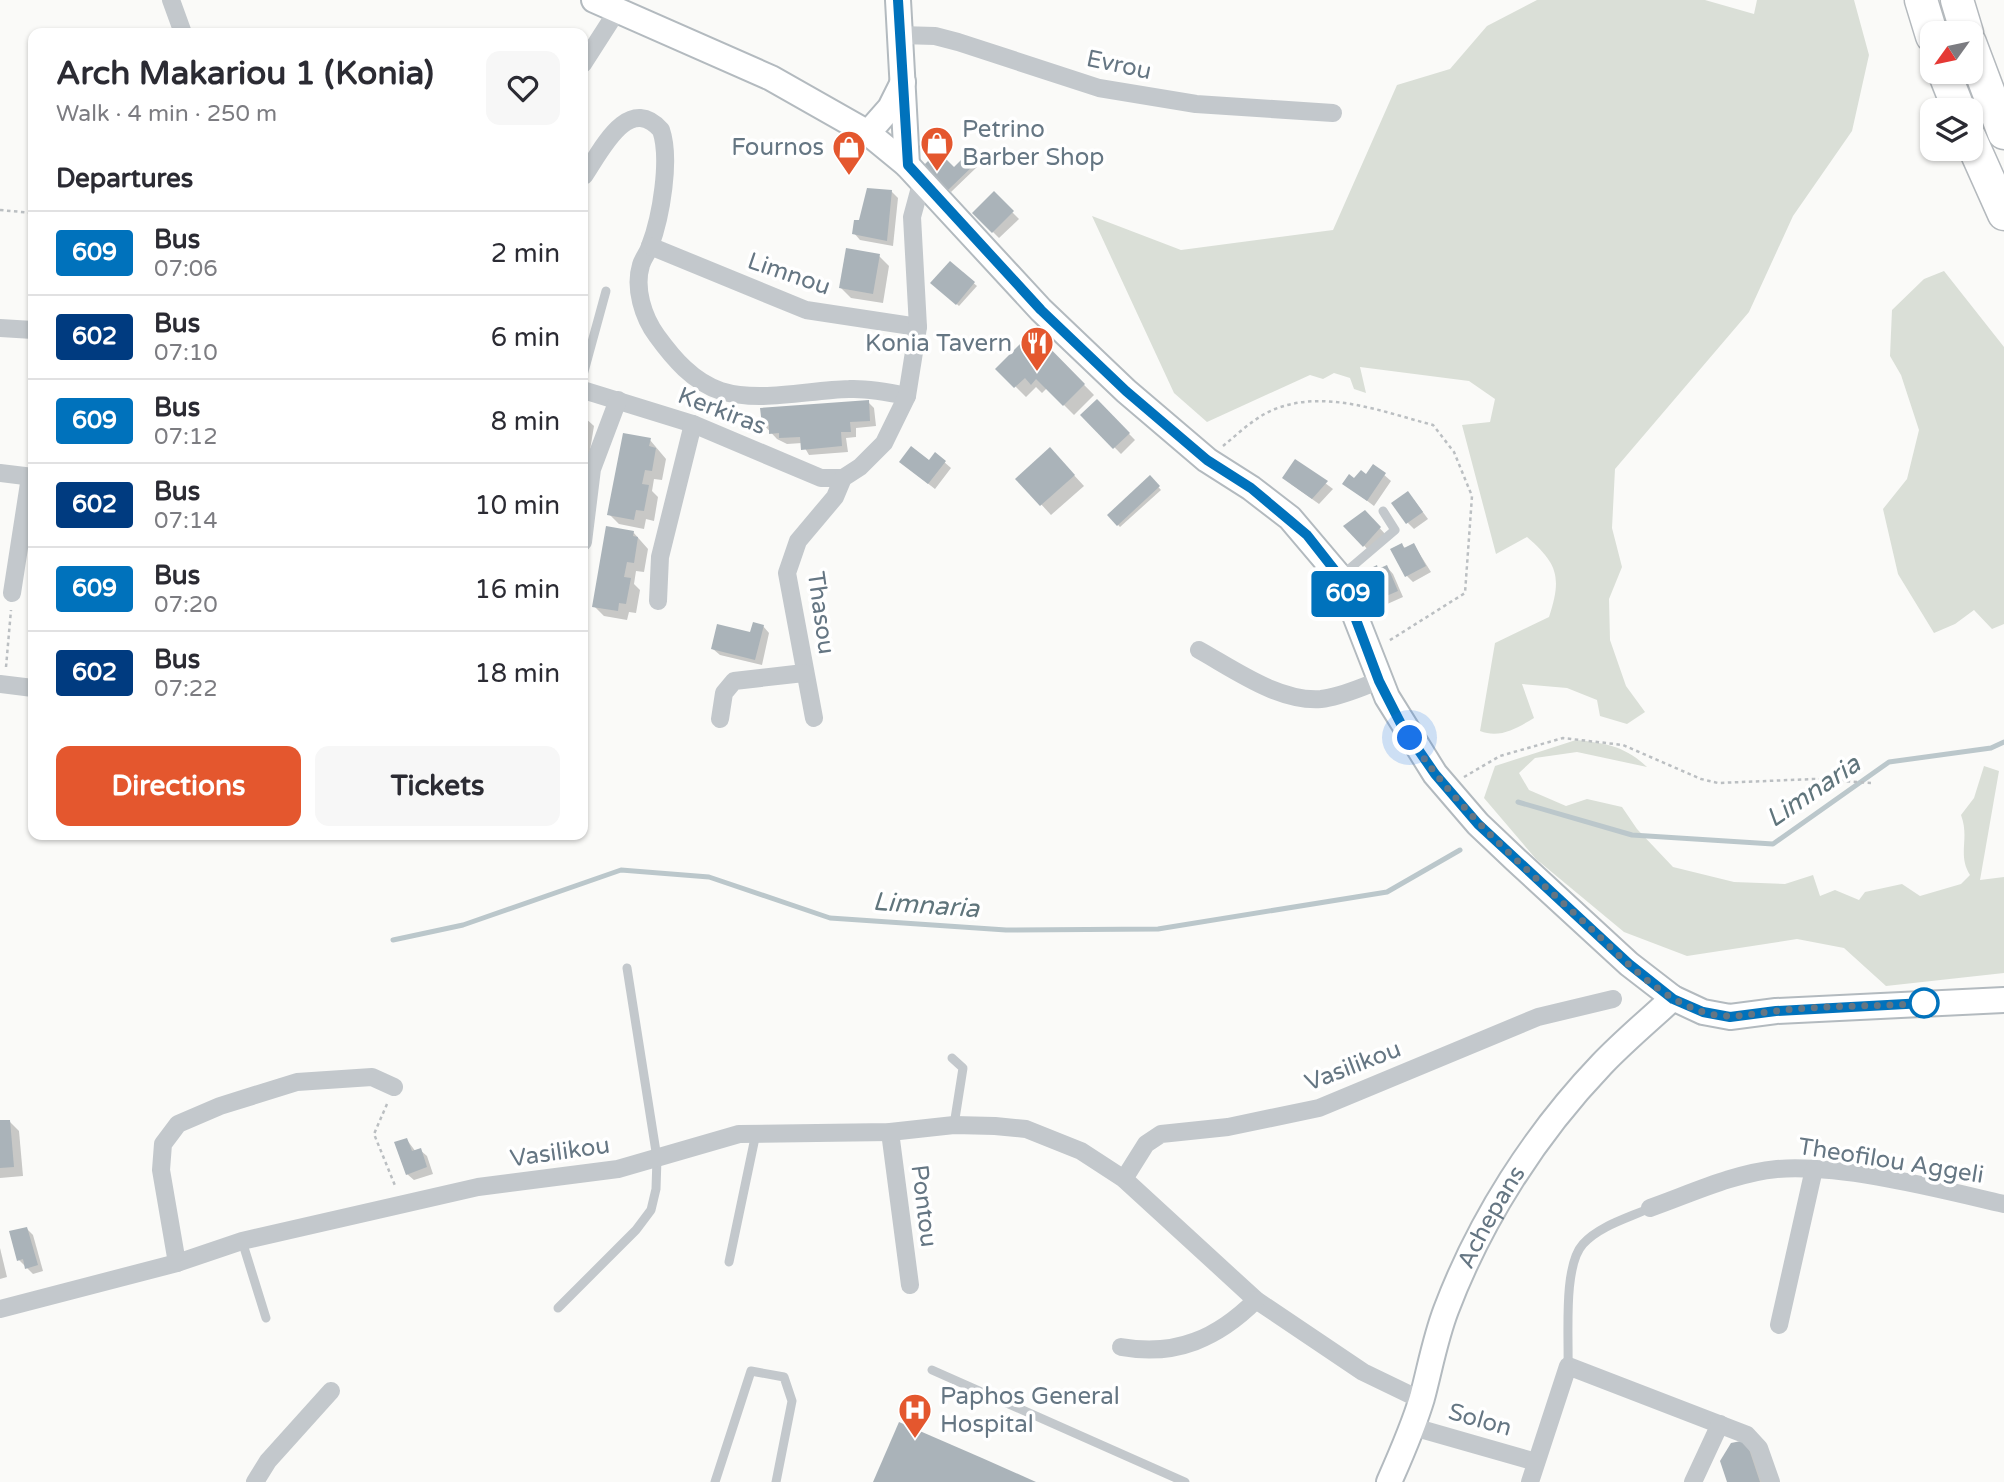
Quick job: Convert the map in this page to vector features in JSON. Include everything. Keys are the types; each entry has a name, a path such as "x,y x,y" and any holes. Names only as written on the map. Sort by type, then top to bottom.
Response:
{"highway":[{"path":"1921,0 1927,21"},
{"path":"1956,0 1963,21"},
{"path":"1983,77 2004,133"},
{"path":"1980,161 2004,214"}],"main road":[{"path":"594,0 771,78 868,133 915,173 1067,336 1158,420 1207,460 1251,488 1290,518 1340,577 1379,681 1402,726 1446,787 1478,824 1516,860 1629,964 1673,999 1703,1012 1730,1017 1776,1011 2004,1000"},
{"path":"898,0 903,82 915,173"},
{"path":"868,133 890,108 903,82"},
{"name":"Achepans","path":"1389,1482 1421,1400 1446,1311 1499,1200 1560,1112 1602,1064 1673,999"}],"street":[{"path":"171,0 181,28"},
{"path":"588,56 617,11"},
{"name":"Evrou","path":"900,35 935,36 958,42 1099,88 1196,104 1333,113"},
{"path":"588,170 611,136 626,120 636,117 655,124 661,130 665,153 660,209 650,246 641,262 638,283 648,321 681,364 709,386 723,391 756,394 849,389 907,396"},
{"name":"Thasou","path":"814,718 787,573 798,541 835,497 843,478 860,467 884,443 907,396 918,327 912,217 915,173"},
{"name":"Limnou","path":"650,246 806,310 918,327"},
{"path":"0,328 28,330"},
{"name":"Kerkiras","path":"588,391 693,424 821,478 843,478"},
{"path":"588,467 618,400"},
{"path":"658,601 660,556 693,424"},
{"path":"0,473 28,476"},
{"path":"12,593 28,500"},
{"path":"1199,650 1259,683 1303,698 1321,699 1341,695 1379,681"},
{"path":"720,719 724,693 734,681 804,673"},
{"path":"2,685 28,688"},
{"name":"Vasilikou","path":"1124,1179 1146,1144 1161,1134 1228,1127 1319,1108 1538,1017 1614,999"},
{"path":"177,1263 161,1170 163,1144 178,1124 220,1106 298,1082 372,1077 394,1087"},
{"name":"Vasilikou","path":"0,1308 177,1263 242,1241 478,1187 618,1169 757,1132 890,1132 954,1125 1026,1129 1081,1151 1124,1179 1256,1300 1363,1372 1421,1400"},
{"name":"Pontou","path":"890,1132 910,1285"},
{"name":"Theofilou Aggeli","path":"1650,1208 1738,1178 1776,1169 1814,1169 1926,1186 2004,1204"},
{"path":"1779,1325 1814,1169"},
{"path":"1121,1347 1157,1350 1212,1336 1226,1328 1256,1300"},
{"path":"1530,1482 1568,1366 1748,1435 1756,1442 1771,1482"},
{"path":"255,1482 268,1461 331,1391"},
{"path":"1693,1482 1720,1424"},
{"name":"Solon","path":"1410,1426 1536,1462"}],"lane":[{"path":"588,357 606,291"},
{"path":"1340,577 1395,530 1383,511"},
{"path":"558,1308 636,1230 651,1210 656,1189 657,1158 627,968"},
{"path":"951,1058 963,1068 954,1125"},
{"path":"729,1262 757,1132"},
{"path":"1568,1366 1572,1266 1582,1245 1599,1231 1650,1208"},
{"path":"242,1241 266,1318"},
{"path":"932,1370 1185,1482"},
{"path":"715,1482 751,1371 784,1377 790,1392 792,1401 776,1482"}],"path":[{"path":"0,210 28,213"},
{"path":"1207,460 1252,421 1275,408 1317,399 1433,425 1454,452 1472,496 1465,593 1369,653"},
{"path":"2,685 12,593"},
{"path":"1446,787 1500,757 1563,738 1623,745 1701,779 1718,783 1814,779 1871,783"},
{"path":"394,1087 374,1134 402,1204"}],"shaded area":[{"path":"1537,0 1705,0 1754,14 1757,0 1854,0 1869,55 1852,131 1793,216 1749,312 1615,469 1612,528 1622,567 1609,599 1610,640 1626,686 1645,712 1627,724 1600,716 1597,700 1567,688 1522,684 1534,718 1508,731 1494,734 1480,731 1495,643 1549,617 1556,581 1551,564 1527,537 1496,554 1462,425 1490,422 1495,399 1469,381 1360,367 1366,393 1354,389 1350,378 1334,373 1323,379 1310,375 1207,422 1174,393 1092,216 1181,250 1333,230 1397,85 1450,69 1487,26"},
{"path":"1944,271 2004,347 2004,624 1992,629 1974,610 1955,624 1934,633 1898,574 1883,509 1907,479 1919,430 1901,375 1890,356 1892,310 1924,279"},
{"path":"1576,740 1614,747 1631,754 1647,767 1577,752 1535,758 1519,773 1529,790 1566,806 1587,799 1622,807 1637,829 1673,867 1734,882 1785,884 1813,875 1820,896 1835,890 1859,900 1865,892 1902,884 1920,896 1961,884 1970,875 1964,860 1961,815 1974,798 1984,766 1999,771 1980,880 2004,877 2004,973 1886,986 1844,948 1797,939 1687,956 1624,932 1536,859 1484,798 1495,766"}],"building":[{"path":"938,151 954,167 967,154 976,163 947,191 923,166"},
{"path":"867,188 892,190 887,241 852,234 854,220 859,220"},
{"path":"994,191 1014,211 992,233 972,213"},
{"path":"846,248 880,254 873,294 839,288"},
{"path":"950,261 975,282 956,305 930,283"},
{"name":"Konia Tavern","path":"1033,331 1085,384 1063,406 1036,379 1031,385 1025,378 1014,388 995,369"},
{"path":"1097,399 1130,433 1113,449 1080,415"},
{"path":"869,400 870,421 850,422 851,432 841,432 842,446 801,450 800,437 779,438 779,433 769,434 769,424 762,425 760,408"},
{"path":"623,433 651,438 649,446 656,448 652,471 645,470 642,484 649,485 644,511 636,510 634,520 607,515"},
{"path":"911,446 929,460 935,452 946,461 928,484 899,462"},
{"path":"1050,447 1075,475 1040,506 1015,479"},
{"path":"1295,459 1328,481 1312,499 1282,478"},
{"path":"1373,464 1386,473 1367,501 1342,484 1349,474 1354,478 1361,470 1366,474"},
{"path":"1150,475 1160,486 1117,526 1107,515"},
{"path":"1408,491 1423,512 1406,524 1391,503"},
{"path":"1365,510 1381,527 1363,547 1343,526"},
{"path":"606,526 634,531 633,536 638,537 634,563 627,562 624,577 631,578 626,604 619,603 618,611 592,607"},
{"path":"1402,543 1404,548 1414,543 1426,566 1405,577 1390,549"},
{"path":"1377,565 1378,569 1387,565 1398,591 1377,600 1365,571"},
{"path":"753,622 764,625 755,660 711,649 717,624 750,632"},
{"path":"0,1120 10,1120 14,1167 0,1168"},
{"path":"407,1138 412,1151 421,1148 427,1167 406,1175 394,1142"},
{"path":"27,1227 38,1265 25,1269 23,1259 17,1261 9,1231"},
{"name":"Paphos General Hospital","path":"899,1422 982,1458 1036,1482 873,1482"},
{"path":"1746,1440 1760,1482 1727,1482 1720,1461 1731,1443"}],"waterway":[{"name":"Limnaria","path":"1518,802 1632,835 1773,844 1889,762 1991,748 2004,742"},
{"name":"Limnaria","path":"393,940 463,925 621,870 709,877 830,918 1006,930 1158,929 1387,892 1460,850"}],"bus line":[{"name":"609","path":"898,0 908,165 1041,310 1126,391 1207,460 1251,488 1307,535 1340,577 1353,605 1379,681 1402,726 1435,774 1478,824 1629,964 1673,999 1703,1012 1730,1017 1776,1011 1924,1003"}],"place":[{"name":"Petrino Barber Shop","path":"937,173"},
{"name":"Fournos","path":"849,177"},
{"name":"Konia Tavern","path":"1037,373"},
{"name":"Paphos General Hospital","path":"915,1440"}],"route":[{"path":"1410,738 1435,774 1478,824 1629,964 1673,999 1703,1012 1730,1017 1776,1011 1924,1003"}]}
